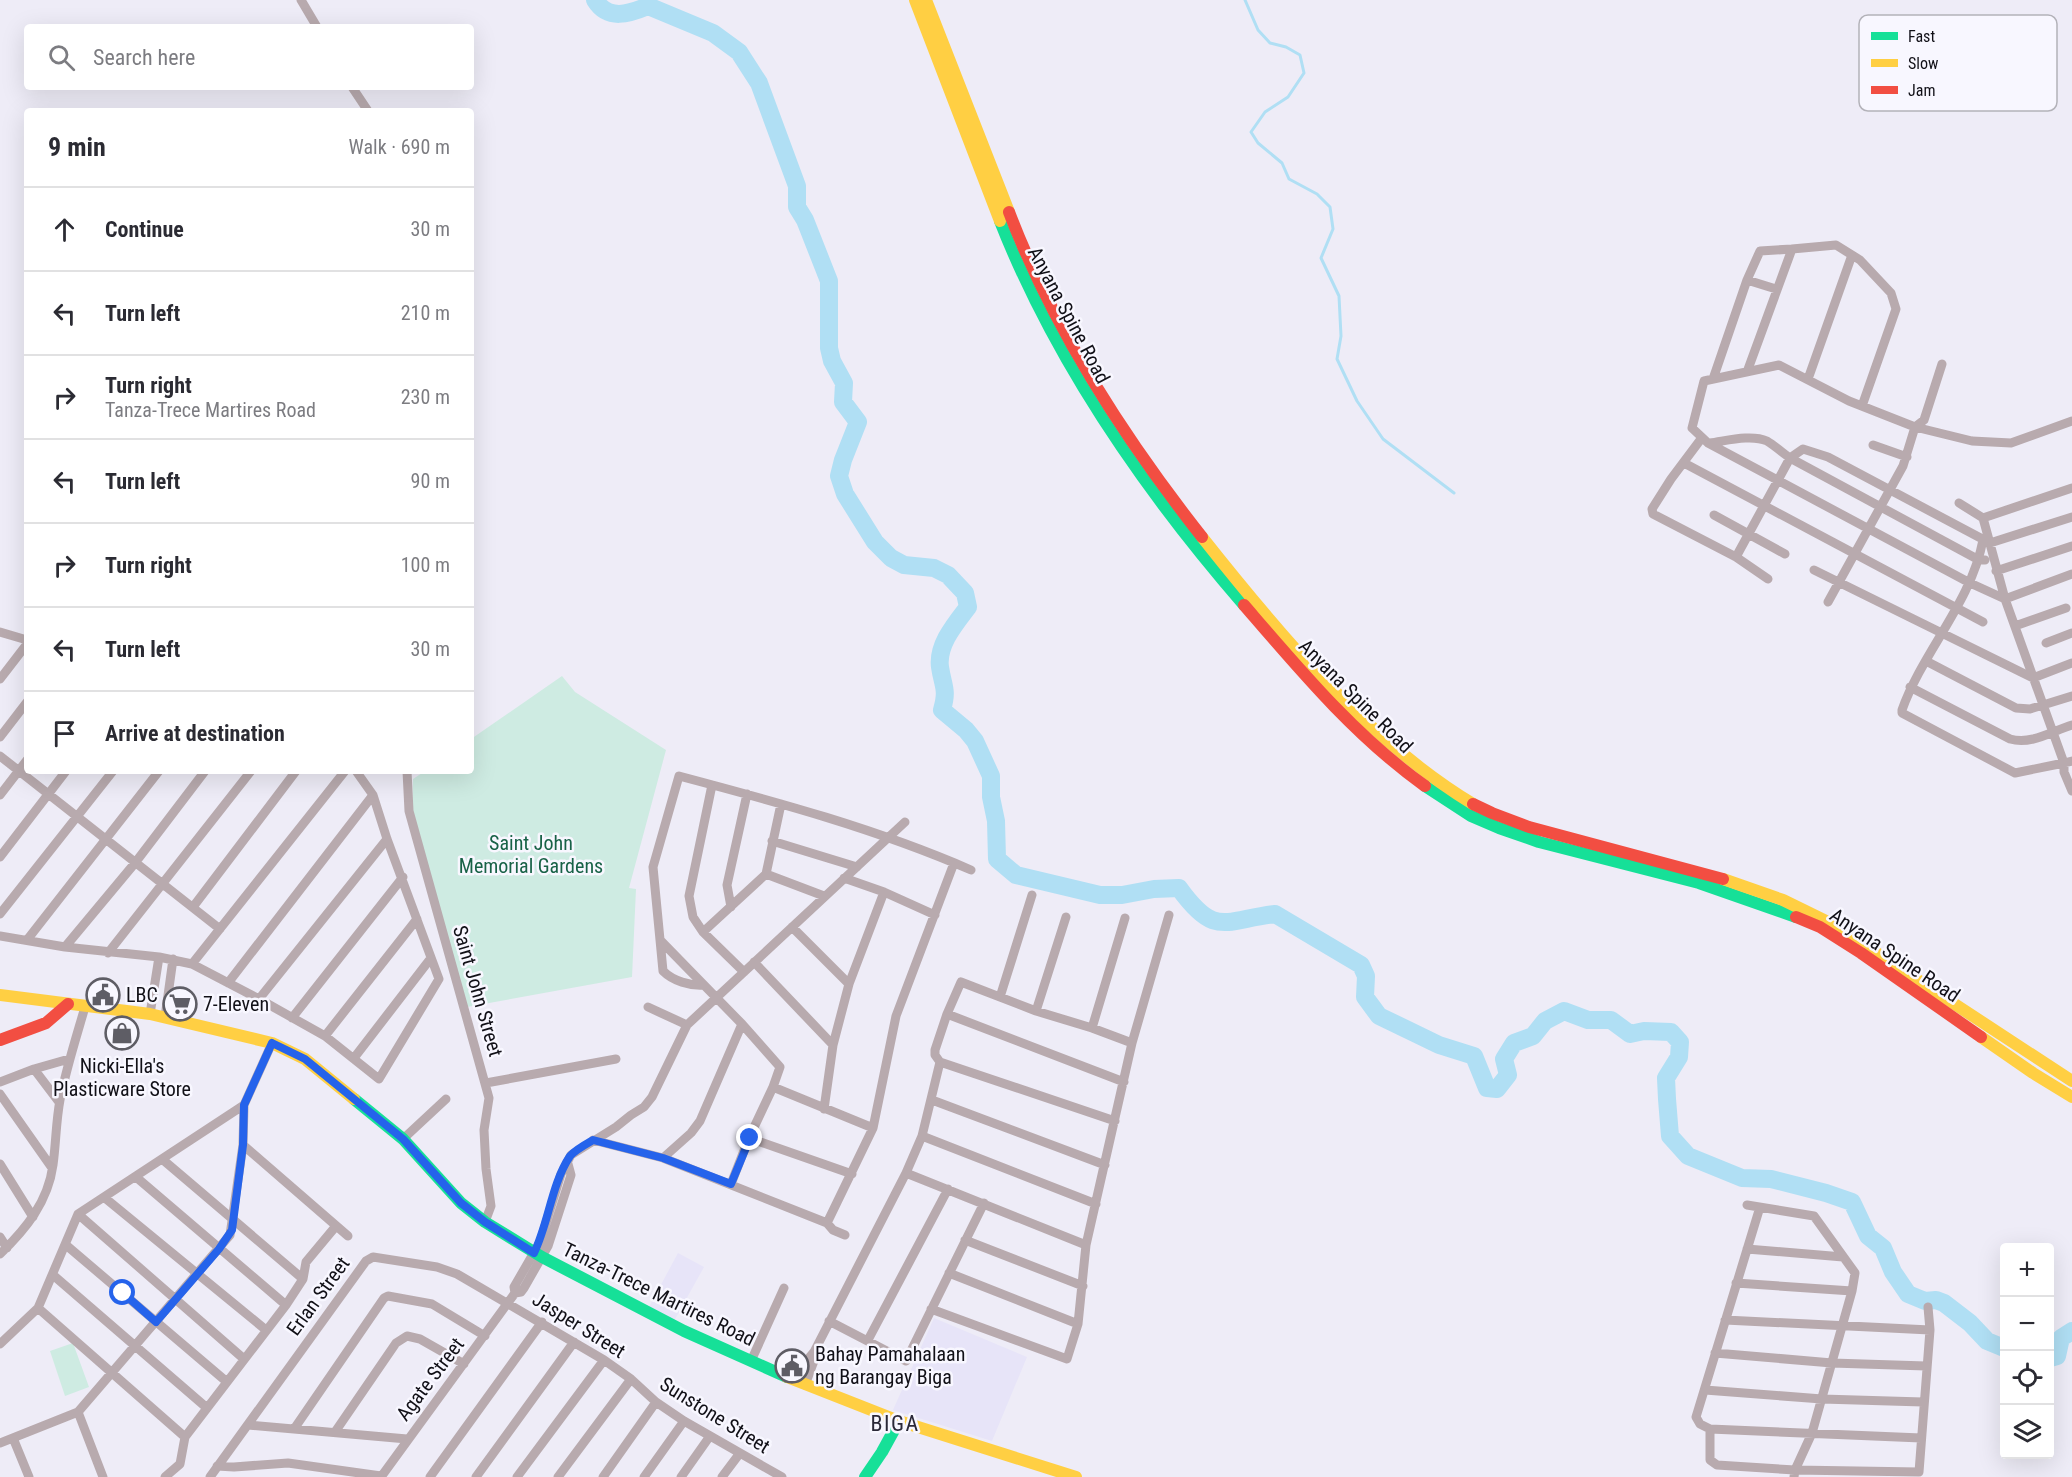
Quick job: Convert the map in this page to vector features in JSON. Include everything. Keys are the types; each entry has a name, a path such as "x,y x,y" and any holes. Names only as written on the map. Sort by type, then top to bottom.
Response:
{"main road":[{"name":"Anyana Spine Road","path":"915,0 1029,289 1086,391 1119,443 1197,551 1286,654 1350,723 1397,766 1471,816 1539,842 1699,883 1779,910 1820,927 2033,1073 2072,1097"},
{"name":"Anyana Spine Road","path":"926,0 1040,286 1096,384 1128,436 1205,542 1293,645 1359,715 1434,780 1502,818 1539,831 1624,850 1702,873 1780,899 1824,918 2037,1060 2072,1080"},
{"name":"Tanza-Trece Martires Road","path":"0,995 150,1014 272,1043 305,1059 403,1139 461,1203 485,1222 538,1255 684,1331 802,1383 899,1421 1076,1477"},
{"path":"0,1040 46,1023 68,1004"},
{"path":"865,1477 899,1421"}],"street":[{"path":"301,0 315,24"},
{"path":"354,90 366,108"},
{"path":"1713,379 1747,280 1760,251 1836,245 1860,260 1891,293 1896,309 1862,406"},
{"path":"1747,372 1792,249"},
{"path":"1808,379 1852,255"},
{"path":"1747,280 1776,289"},
{"path":"1828,602 1907,457 1915,427 1924,420 1942,364"},
{"path":"2072,421 2011,443 1972,441 1915,427 1849,401 1779,365 1704,381 1692,428 1705,441 1970,583 2005,598 2072,574"},
{"path":"1768,579 1736,557 1653,514 1652,509 1671,479 1705,441 1760,439 1790,458 1979,560 1994,560"},
{"path":"1873,444 1907,457"},
{"path":"1736,557 1790,458 1803,449 1987,542 2072,517"},
{"path":"1684,462 1983,622"},
{"path":"1983,518 2072,488"},
{"path":"1959,503 1983,518 1987,542 2005,598 2043,706 2068,762 2064,772 2072,791"},
{"path":"1714,515 1785,554"},
{"path":"1987,542 1970,583 1910,687 1902,713 2008,771 2024,773 2068,762"},
{"path":"1996,571 2072,546"},
{"path":"1815,570 2033,678 2072,663"},
{"path":"2015,626 2066,608"},
{"path":"0,632 24,641"},
{"path":"2046,644 2072,633"},
{"path":"0,679 24,646"},
{"path":"1926,661 2016,708 2030,709 2072,696"},
{"path":"1910,687 2018,741 2030,741 2072,725"},
{"path":"0,737 24,706"},
{"path":"0,756 24,774"},
{"path":"0,795 24,764"},
{"path":"24,774 220,929"},
{"path":"0,857 64,774"},
{"path":"0,914 111,774"},
{"path":"27,940 157,774"},
{"path":"65,947 135,863 203,774"},
{"path":"108,953 249,774"},
{"path":"193,907 294,774"},
{"path":"192,964 343,774"},
{"path":"0,936 108,953 173,959 192,964 325,1036 379,1079 439,979 373,795 358,774"},
{"name":"Saint John Street","path":"407,774 409,811 486,1083 489,1108 484,1130 491,1206 485,1222"},
{"path":"705,985 694,986 667,975 663,971 653,867 679,776 781,804 887,838 971,870"},
{"path":"712,785 689,896 693,917 703,932 744,972"},
{"path":"731,908 727,885 747,794"},
{"path":"228,983 373,795"},
{"path":"703,932 766,874 781,804"},
{"path":"593,1140 616,1127 648,1102 687,1025 905,822"},
{"path":"260,999 387,839"},
{"path":"772,841 857,867"},
{"path":"827,1223 873,1128 896,1016 954,863"},
{"path":"766,874 824,896"},
{"path":"292,1018 403,877"},
{"path":"844,878 884,892 935,915"},
{"path":"824,1108 833,1045 849,984 884,892"},
{"path":"1000,997 1032,895"},
{"path":"931,1309 1067,1359 1078,1324 1086,1245 1132,1043 1169,915"},
{"path":"1036,1011 1066,917"},
{"path":"1092,1028 1125,918"},
{"path":"325,1036 417,919"},
{"path":"792,927 849,984"},
{"path":"660,940 742,1024 780,1067 774,1087 731,1184"},
{"path":"150,1014 159,957"},
{"path":"354,1058 431,958"},
{"path":"165,1017 173,959"},
{"path":"754,962 833,1045"},
{"path":"1115,1121 940,1062 935,1055 935,1050 961,982 1036,1011 1132,1043"},
{"path":"3,1251 22,1233 44,1195 52,1168 59,1102 85,1007"},
{"path":"648,1007 687,1025"},
{"path":"947,1014 1124,1082"},
{"path":"663,1158 691,1133 700,1121 742,1024"},
{"path":"0,1443 78,1412 230,1235 243,1145 244,1105 272,1043"},
{"path":"0,1082 69,1059"},
{"path":"486,1083 616,1059"},
{"path":"802,1383 814,1361 814,1353 829,1322 906,1173 922,1136 940,1062"},
{"path":"34,1069 59,1102"},
{"path":"774,1087 873,1128"},
{"path":"0,1094 52,1168"},
{"path":"403,1139 446,1099"},
{"path":"932,1100 1106,1165"},
{"path":"0,1344 38,1308 78,1214 244,1105"},
{"path":"922,1136 1096,1204"},
{"path":"750,1138 852,1174"},
{"path":"593,1140 663,1158 827,1223 833,1230 844,1234"},
{"name":"Agate Street","path":"381,1477 515,1293 521,1292 538,1255 548,1246 571,1175 568,1164 571,1155 593,1140"},
{"path":"243,1145 348,1236"},
{"path":"162,1159 303,1280"},
{"path":"0,1164 33,1217"},
{"path":"906,1173 1086,1245"},
{"path":"136,1177 286,1305"},
{"path":"868,1340 948,1189"},
{"path":"105,1198 266,1330"},
{"path":"829,1322 906,1360 984,1203"},
{"path":"1746,1205 1814,1216 1855,1273 1812,1433 1795,1473"},
{"path":"1760,1207 1696,1416 1700,1424 1710,1429 1921,1438"},
{"path":"78,1214 244,1359"},
{"path":"165,1477 180,1464 185,1437 286,1305 303,1280 306,1262 336,1226"},
{"path":"0,1237 3,1251"},
{"path":"965,1240 1083,1286"},
{"path":"66,1245 227,1382"},
{"path":"1747,1249 1843,1257"},
{"name":"Erlan Street","path":"210,1477 369,1258 437,1267 457,1274 508,1303"},
{"path":"949,1273 1078,1324"},
{"path":"53,1275 207,1408"},
{"path":"1736,1283 1852,1291"},
{"path":"751,1360 784,1288"},
{"path":"294,1429 384,1298 388,1296 432,1304 485,1336"},
{"name":"Jasper Street","path":"508,1303 604,1360 631,1379"},
{"path":"1710,1429 1710,1460 1717,1465 1795,1473 1919,1472 1929,1330 1928,1307"},
{"path":"38,1308 185,1437"},
{"path":"1725,1320 1929,1330"},
{"path":"430,1477 542,1322"},
{"path":"336,1432 396,1343 407,1336 420,1338 464,1364"},
{"path":"476,1477 574,1342"},
{"path":"1715,1353 1832,1363 1926,1366"},
{"path":"517,1477 604,1360"},
{"path":"558,1477 631,1379"},
{"name":"Sunstone Street","path":"631,1379 656,1402 740,1453 764,1473 783,1477"},
{"path":"1705,1390 1822,1399 1923,1402"},
{"path":"603,1477 656,1402"},
{"path":"78,1412 103,1477"},
{"path":"644,1477 684,1421"},
{"path":"248,1425 407,1439"},
{"path":"681,1477 710,1436"},
{"path":"14,1438 29,1477"},
{"path":"722,1477 740,1453"},
{"path":"218,1466 288,1463 381,1477"}],"shaded area":[{"path":"678,1253 704,1267 674,1321 649,1307"},
{"path":"934,1318 1027,1357 992,1441 893,1410"}],"green space":[{"name":"Saint John Memorial Gardens","path":"562,676 575,692 666,750 629,888 636,889 632,977 467,1007 412,813 413,779 420,774 474,774 474,737"},
{"path":"73,1343 89,1387 65,1396 50,1351"}],"waterway":[{"path":"595,0 606,11 619,14 648,6 713,33 739,52 759,83 797,186 797,207 805,220 829,281 829,348 832,361 844,383 843,402 858,422 839,476 845,494 875,542 891,558 904,565 934,568 948,575 965,593 968,607 948,635 941,651 940,667 945,692 942,710 966,730 975,741 991,776 997,859 1016,875 1100,895 1122,895 1154,889 1179,888 1202,914 1221,922 1275,914 1361,965 1366,976 1365,997 1379,1016 1439,1045 1474,1056 1487,1088 1497,1089 1508,1075 1504,1059 1514,1043 1533,1036 1545,1021 1564,1011 1588,1020 1611,1020 1630,1034 1644,1031 1671,1032 1680,1042 1679,1057 1666,1078 1670,1136 1688,1156 1742,1178 1771,1179 1852,1202 1868,1236 1883,1248 1893,1272 1908,1294 1925,1301 1936,1300 1944,1303 1970,1323 1987,1341 2000,1346"},
{"path":"1245,0 1258,30 1270,43 1286,47 1300,55 1304,73 1288,97 1265,112 1251,132 1258,143 1282,163 1289,179 1317,194 1330,207 1333,229 1321,258 1339,296 1341,336 1337,359 1357,401 1383,439 1454,493"},
{"path":"2054,1357 2057,1356 2061,1338 2072,1331"}],"traffic: fast":[{"path":"1000,221 1022,273 1048,324 1106,423 1172,517 1244,605"},
{"path":"1425,786 1471,816 1499,828 1539,842 1699,883 1796,917"},
{"path":"354,1099 403,1139 461,1203 485,1222 542,1257 684,1331 787,1377"},
{"path":"865,1477 899,1421"}],"traffic: slow":[{"path":"915,0 1000,221"},
{"path":"926,0 1009,212"},
{"path":"1202,537 1293,647 1361,717 1434,778 1473,804"},
{"path":"1723,879 1783,900 1834,925 2072,1081"},
{"path":"0,995 150,1014 272,1043 305,1059 354,1099"},
{"path":"1981,1037 2072,1097"},
{"path":"787,1377 899,1421 1076,1477"}],"traffic: jam":[{"path":"1009,212 1047,299 1093,382 1145,461 1202,537"},
{"path":"1244,605 1329,701 1375,746 1425,786"},
{"path":"1473,804 1529,827 1723,879"},
{"path":"1796,917 1820,927 1861,953 1981,1037"},
{"path":"0,1040 46,1023 68,1004"}],"place":[{"name":"LBC","path":"103,995"},
{"name":"7-Eleven","path":"180,1004"},
{"name":"Nicki-Ella's Plasticware Store","path":"122,1033"},
{"name":"Bahay Pamahalaan ng Barangay Biga","path":"792,1366"}],"district":[{"name":"BIGA","path":"895,1423"}],"route":[{"path":"123,1293 156,1322 230,1235 243,1145 244,1105 272,1043 305,1059 403,1139 461,1203 485,1222 534,1253 540,1242 561,1174 571,1155 593,1140 663,1158 731,1184 750,1138"}]}
